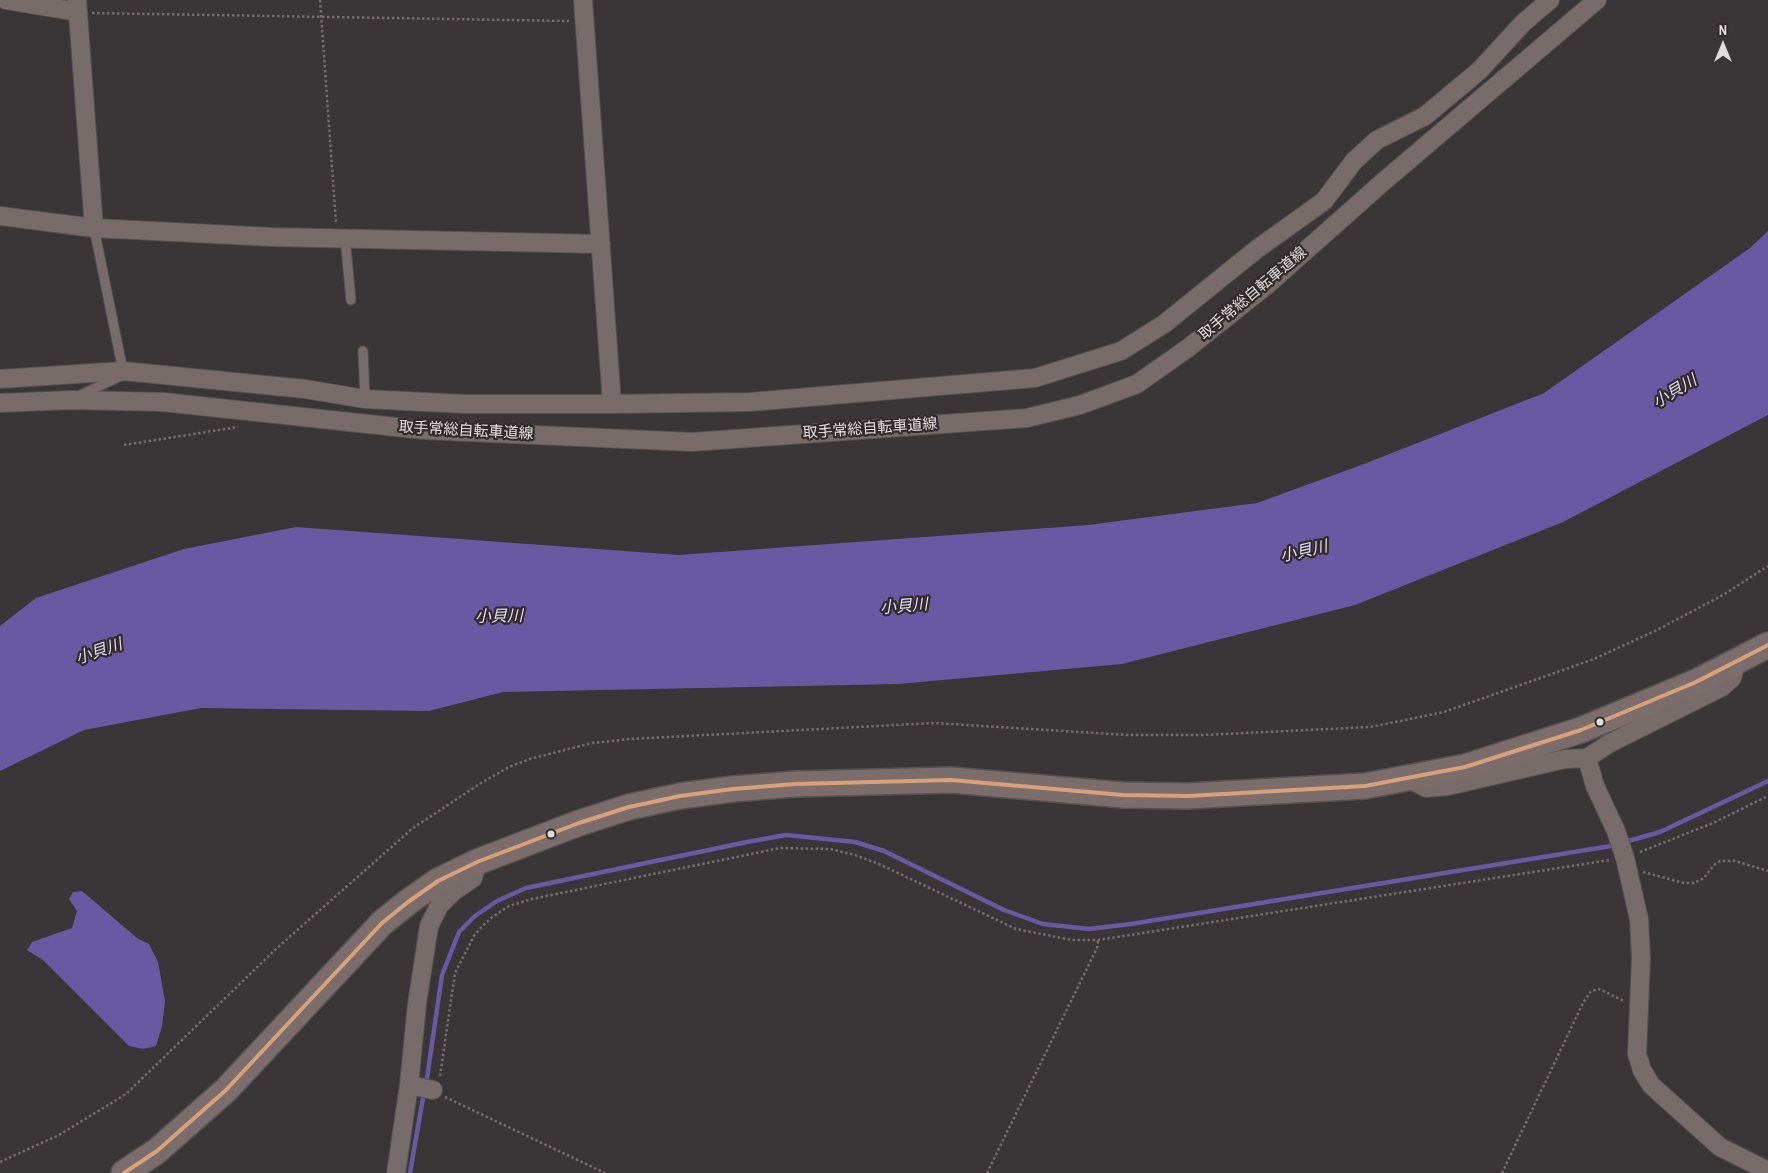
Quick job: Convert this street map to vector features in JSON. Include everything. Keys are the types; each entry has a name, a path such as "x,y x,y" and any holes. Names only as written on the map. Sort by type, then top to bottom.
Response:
{"street":[{"path":"6,0 77,6 94,228"},
{"path":"583,0 612,404"},
{"path":"0,379 123,371 305,389 365,399 465,404 612,404 750,402 1035,378 1121,350 1164,324 1257,249 1324,201 1354,161 1377,140 1425,116 1480,70 1523,23 1550,0"},
{"name":"取手常総自転車道線","path":"0,403 74,400 163,402 424,430 692,442 1027,418 1080,405 1137,384 1188,348 1267,285 1383,182 1597,0"},
{"path":"0,216 94,228 341,238 601,244"},
{"path":"124,1173 157,1152 226,1090 382,924 438,881 477,862 579,823 629,807 733,789 795,784 951,780 1122,795 1188,796 1366,786 1465,767 1580,730 1649,703 1736,663 1768,645"},
{"path":"1410,779 1426,788 1448,786 1565,759 1586,758 1610,743 1722,687 1732,678 1736,663"},
{"path":"1586,758 1594,786 1623,853 1641,937 1638,1054 1642,1070 1651,1085 1720,1147 1768,1172"},
{"path":"396,1173 424,1089 417,1004 429,926 439,906 454,891 473,878 477,862"}],"lane":[{"path":"74,400 82,392 121,376 123,371 94,228"},
{"path":"341,238 351,300"},
{"path":"363,351 365,399"}],"path":[{"path":"320,0 341,238"},
{"path":"77,6 322,17 584,21"},
{"path":"124,445 244,426"},
{"path":"605,1173 424,1089 455,973 464,952 475,934 491,918 509,906 780,848 805,847 838,851 879,864 1016,928 1072,940 1098,940 1623,853 1713,823 1768,796"},
{"path":"1623,853 1684,883 1694,883 1704,878 1714,865 1720,861 1735,862 1768,871"},
{"path":"987,1173 1097,948 1098,940"},
{"path":"1502,1173 1591,991 1599,989 1639,1008"}],"water":[{"name":"小貝川","path":"1768,231 1768,415 1563,522 1355,605 1122,664 898,684 503,692 429,711 201,708 84,730 0,771 0,626 36,598 184,549 296,527 679,555 1088,525 1257,503 1364,464 1544,393 1750,248"},
{"path":"82,891 137,938 149,944 158,962 165,1001 162,1026 156,1046 143,1049 129,1046 43,960 27,950 32,942 72,928 77,911 69,899 73,892"}],"waterway":[{"path":"1625,842 1660,832 1768,781"},
{"path":"426,1085 442,975 459,932 475,916 497,901 526,888 747,842 786,835 855,842 884,851 1004,910 1043,924 1089,929 1131,924 1617,845"},
{"path":"410,1173 424,1092"}],"transit line":[{"path":"124,1173 157,1151 226,1090 382,923 408,902 438,881 477,862 579,823 629,807 680,796 795,784 951,780 1123,795 1188,796 1365,786 1465,767 1581,730 1696,682 1768,645"}]}
